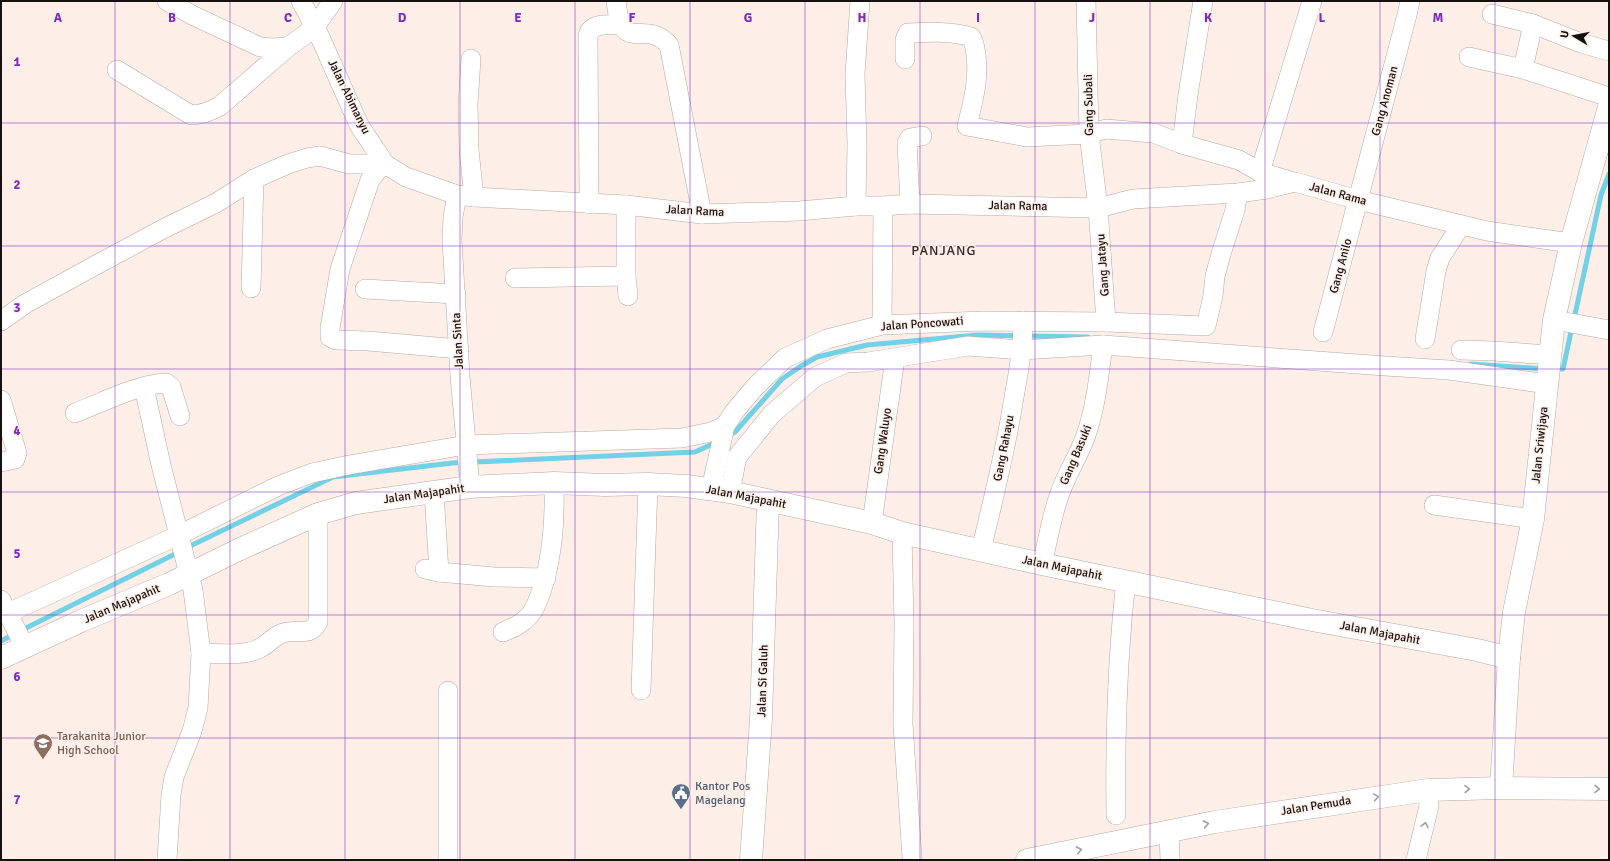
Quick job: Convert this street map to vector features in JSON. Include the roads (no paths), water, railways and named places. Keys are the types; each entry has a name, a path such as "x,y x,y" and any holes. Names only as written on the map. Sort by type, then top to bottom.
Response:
{"street":[{"path":"168,1 192,15 260,47 288,48"},
{"name":"Jalan Abimanyu","path":"301,1 320,37 360,125 386,164 406,177 466,196"},
{"path":"117,70 191,115 198,115 211,111 220,106 288,48 314,28 333,1"},
{"path":"616,1 620,25 624,30 629,32 654,34 662,38 668,45 702,214"},
{"path":"856,206 857,145 855,74 860,1"},
{"name":"Gang Subali","path":"1086,1 1089,134 1098,208"},
{"path":"1182,144 1189,88 1203,1"},
{"path":"1260,172 1312,1"},
{"name":"Gang Anoman","path":"1358,200 1406,23 1410,1"},
{"path":"1492,14 1533,24 1581,43 1609,52"},
{"path":"1523,69 1533,24"},
{"path":"589,204 588,36 589,32 595,26 620,25"},
{"path":"905,59 905,40 908,33 938,32 963,34 971,37 974,42 978,71 976,90 967,126 1028,137 1089,134 1106,129 1153,133 1182,144 1239,160 1260,172 1295,182"},
{"path":"1469,57 1523,69 1609,97"},
{"name":"Jalan Sinta","path":"468,464 452,240 453,216 466,196 469,150 468,105 471,59"},
{"name":"Jalan Sriwijaya","path":"1500,788 1509,658 1514,612 1533,519 1554,320 1571,242 1605,137 1609,107"},
{"path":"910,204 907,143 910,138 922,136"},
{"path":"1,321 25,304 163,229 216,203 254,179 288,164 320,156 349,164 386,164"},
{"path":"386,164 376,172 370,180 340,269 330,328 330,337 336,340 368,341 459,349"},
{"path":"251,288 254,179"},
{"name":"Jalan Rama","path":"466,196 626,205 702,214 800,211 856,206 910,204 1098,208 1133,199 1238,193 1267,189 1295,182 1358,200 1486,231 1571,242"},
{"name":"Jalan Poncowati","path":"724,430 734,412 785,358 827,339 882,325 983,321 1023,336 1106,322 1206,326 1220,254 1235,210 1238,193"},
{"name":"Gang Anilo","path":"1323,332 1358,200"},
{"path":"626,205 626,276 628,296"},
{"path":"882,325 884,206"},
{"name":"Gang Jatayu","path":"1098,208 1106,322"},
{"path":"1425,339 1436,270 1440,258 1461,225"},
{"path":"516,278 626,276"},
{"path":"365,289 456,294"},
{"path":"1554,320 1609,330"},
{"path":"721,490 737,457 772,414 815,377 846,363 868,362 895,358 1023,336 1103,345 1377,366 1449,370 1549,370"},
{"name":"Gang Rahayu","path":"981,550 1001,471 1023,336"},
{"name":"Gang Basuki","path":"1042,564 1052,515 1059,494 1078,456 1089,424 1097,392 1103,345"},
{"path":"1461,350 1493,350 1549,370"},
{"name":"Gang Waluyo","path":"872,523 895,358"},
{"path":"75,413 144,387 166,383 171,387 180,416"},
{"path":"144,387 161,465 193,590 201,653 198,708 192,731 174,776 171,795 167,860"},
{"path":"1,400 18,454 15,459 1,462"},
{"path":"23,643 7,611 55,590 183,553 278,486 312,473 349,465 468,464 682,438 724,430 717,463 721,490"},
{"name":"Jalan Majapahit","path":"1,658 23,643 169,584 183,553 356,503 434,492 468,464 554,484 648,484 721,490 872,523 902,533 1042,564 1312,620 1477,650 1509,658"},
{"path":"503,632 520,624 529,616 537,604 546,578 552,546 555,513 554,484"},
{"path":"641,690 648,484"},
{"path":"434,492 432,571 494,577 546,578"},
{"name":"Jalan Si Galuh","path":"751,860 761,719 768,501"},
{"path":"1434,505 1533,519"},
{"path":"201,653 254,651 281,633 310,631 314,629 318,622 318,514"},
{"path":"902,533 904,624 903,724 912,857"},
{"path":"1116,815 1116,705 1119,648 1126,581"},
{"path":"448,691 448,860"},
{"name":"Jalan Pemuda","path":"1027,860 1215,822 1428,790 1500,788 1609,789"},
{"path":"1416,860 1429,806 1428,790"},
{"path":"1169,831 1170,860"}],"waterway":[{"path":"1574,319 1601,195 1609,174"},
{"path":"1555,369 1563,369 1572,327"},
{"path":"727,437 735,432 782,379 817,357 867,345 978,335 1088,337"},
{"path":"1471,364 1545,369"},
{"path":"186,548 333,477 452,463 695,452 717,442"},
{"path":"22,630 179,552"},
{"path":"1,641 14,634"}],"place":[{"name":"Tarakanita Junior High School","path":"43,760"},
{"name":"Kantor Pos Magelang","path":"681,810"}],"district":[{"name":"PANJANG","path":"944,250"}]}
